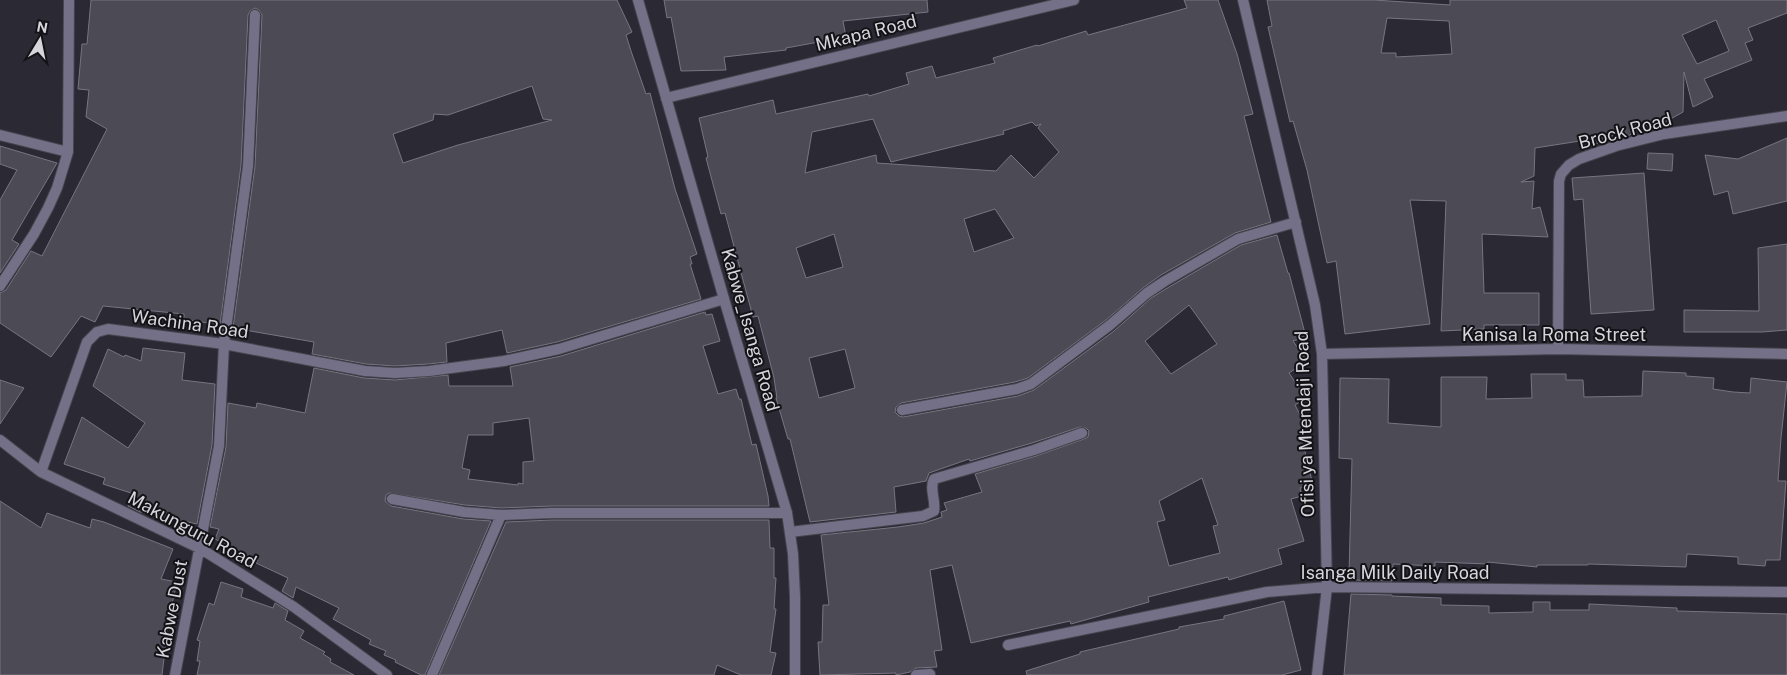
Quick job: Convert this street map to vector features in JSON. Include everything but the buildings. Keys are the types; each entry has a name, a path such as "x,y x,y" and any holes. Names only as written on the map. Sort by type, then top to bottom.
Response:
{"street":[{"path":"0,286 34,234 48,208 57,188 68,152 69,0"},
{"name":"Kabwe_Isanga Road","path":"638,0 787,513 795,597 795,675"},
{"name":"Mkapa Road","path":"666,98 1074,0"},
{"name":"Ofisi ya Mtendaji Road","path":"1243,0 1315,305 1322,354 1327,587 1317,675"},
{"name":"Kabwe Dust","path":"175,675 201,549 219,446 224,344 248,166 255,15"},
{"name":"Brock Road","path":"1558,349 1559,181 1561,174 1579,159 1616,146 1664,134 1787,116"},
{"path":"0,134 68,152"},
{"path":"902,410 1017,389 1031,384 1165,281 1238,239 1296,222"},
{"name":"Wachina Road","path":"41,472 87,342 97,332 108,329 224,344 365,371 395,373 429,372 504,361 559,349 724,299"},
{"name":"Kanisa la Roma Street","path":"1322,354 1558,349 1787,354"},
{"path":"790,532 923,516 934,510 931,485 934,479 965,468 1034,450 1082,433"},
{"name":"Makunguru Road","path":"0,440 41,472 201,549 294,607 387,675"},
{"path":"392,499 464,512 501,515 552,513 787,513"},
{"path":"432,675 501,515"},
{"name":"Isanga Milk Daily Road","path":"1008,645 1267,592 1327,587 1787,592"},
{"path":"916,675 930,674"}]}
